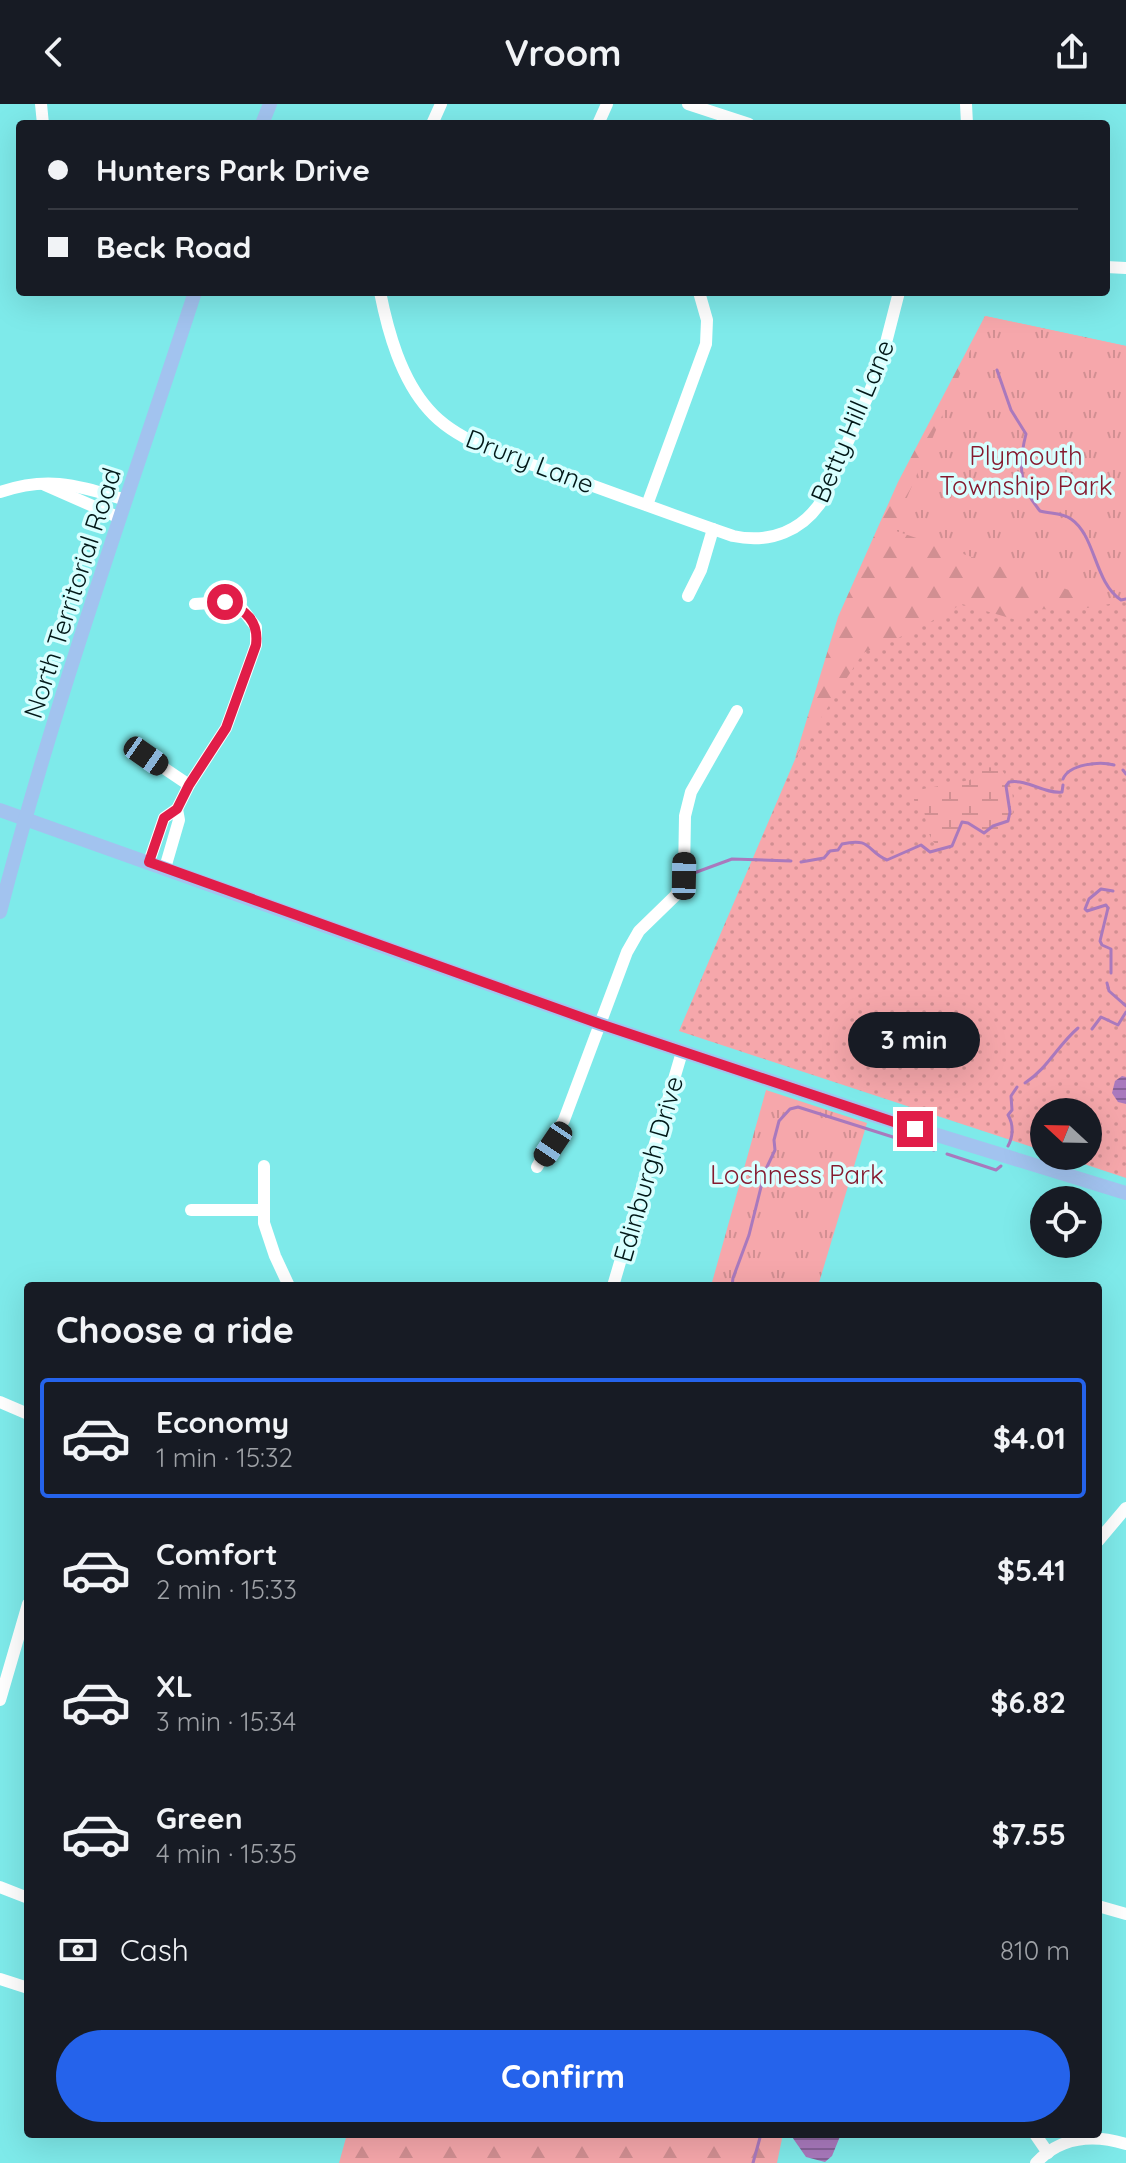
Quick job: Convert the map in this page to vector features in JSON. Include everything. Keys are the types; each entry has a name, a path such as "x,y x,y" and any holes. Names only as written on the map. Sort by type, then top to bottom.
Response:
{"main road":[{"name":"North Territorial Road","path":"0,912 25,819 194,296"},
{"path":"0,810 395,953 682,1052 915,1129 1126,1193"}],"street":[{"path":"688,104 737,120"},
{"name":"Drury Lane","path":"381,296 393,342 408,379 423,403 445,425 466,438 502,453 713,529"},
{"path":"647,505 706,344 707,320 700,296"},
{"name":"Betty Hill Lane","path":"713,529 745,539 771,538 797,527 819,507 879,370 898,296"},
{"path":"0,492 38,482 70,483 126,500"},
{"path":"38,482 120,518"},
{"path":"688,596 701,570 713,529"},
{"path":"149,862 164,818 177,809 226,728 257,639 256,627 243,610 225,602 195,604"},
{"path":"537,1167 553,1144 564,1120 627,952 639,931 676,895 684,876 685,816 691,792 737,711"},
{"path":"146,756 189,785"},
{"path":"165,868 179,820 177,809"},
{"name":"Edinburgh Drive","path":"614,1282 682,1052"},
{"path":"264,1166 262,1210 269,1240 287,1282"},
{"path":"191,1210 262,1210"},
{"path":"0,1402 24,1412"},
{"path":"1102,1536 1126,1508"},
{"path":"0,1700 24,1618"},
{"path":"0,1887 24,1896"},
{"path":"1102,1907 1126,1914"},
{"path":"0,1979 24,1987"},
{"path":"1102,2137 1126,2144"},
{"path":"1038,2138 1048,2153"},
{"path":"1036,2163 1068,2138"}],"green space":[{"name":"Plymouth Township Park","path":"985,316 1126,346 1126,601 1076,610 1032,609 1020,621 962,604 914,631 863,653 795,758 838,617 898,482"},
{"name":"Plymouth Township Park","path":"985,316 1126,346 1126,598 1110,604 893,530"},
{"path":"893,530 1126,598 1126,1178 1102,1170 1102,1098 1030,1098 1030,1146 679,1031"},
{"path":"984,767 1000,768 1008,779 1013,806 1011,819 996,834 984,835 968,828 963,831 956,846 945,851 932,839 924,810 915,805 913,794 918,790 970,780"},
{"name":"Lochness Park","path":"766,1090 867,1123 819,1282 712,1282"},
{"path":"346,2138 782,2138 777,2163 339,2163"}],"shaded area":[{"path":"1126,1077 1126,1104 1118,1102 1112,1093 1115,1081"},
{"path":"793,2138 839,2138 832,2156 825,2162 806,2157"}],"waterway":[{"path":"997,370 1011,410 1026,434 1022,475 1033,502 1040,511 1064,515 1079,527 1086,536 1105,582 1121,600 1126,599"},
{"path":"1063,779 1072,770 1086,765 1114,765"},
{"path":"1123,770 1126,774"},
{"path":"801,862 824,858 842,844 852,842 864,844 887,860 921,845 930,852 952,846 962,822 984,833 1008,821 1010,812 1006,786 1009,782 1055,792 1062,792 1063,785"},
{"path":"694,873 732,859 791,861"},
{"path":"1111,973 1111,949 1100,941 1108,908 1106,905 1085,909 1089,899 1101,889 1113,891"},
{"path":"1107,983 1109,991 1126,1006"},
{"path":"1092,1029 1101,1017 1118,1025 1126,1012"},
{"path":"1025,1083 1078,1028"},
{"path":"1008,1146 1012,1131 1008,1115 1012,1110 1011,1096 1017,1087"},
{"path":"732,1282 749,1235 765,1171 775,1150 779,1121 790,1109 798,1107 934,1150"},
{"path":"947,1154 996,1170 1001,1166"},
{"path":"753,2163 760,2138"}],"route":[{"path":"225,602 243,610 253,620 257,633 256,645 226,728 177,809 164,818 149,862 395,953 915,1129"}]}
